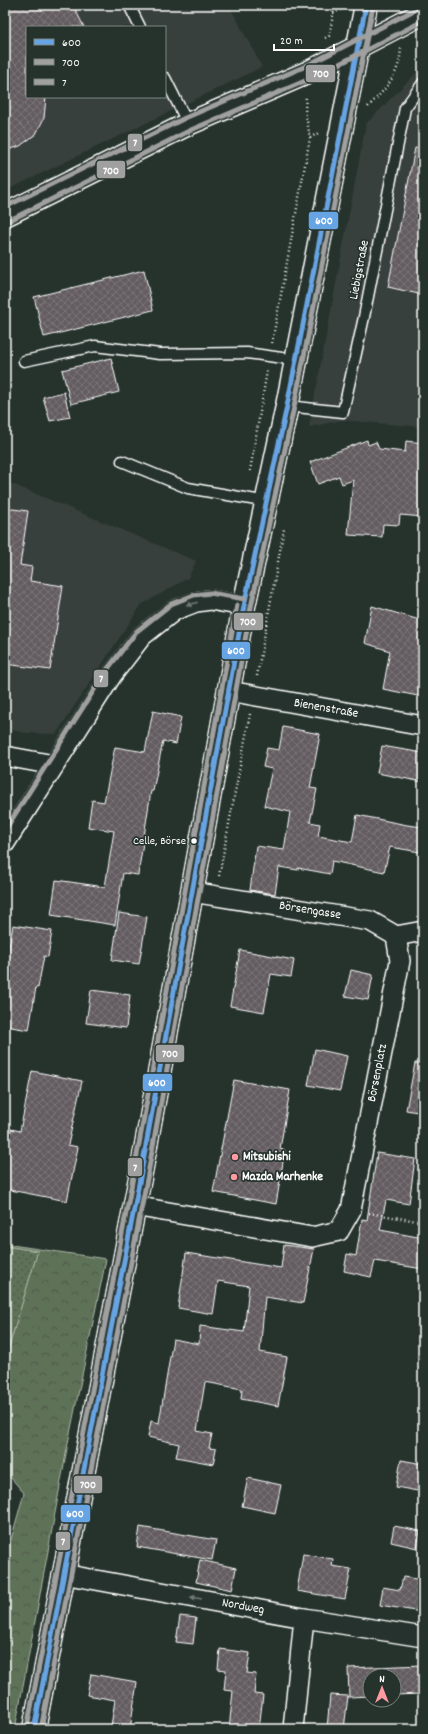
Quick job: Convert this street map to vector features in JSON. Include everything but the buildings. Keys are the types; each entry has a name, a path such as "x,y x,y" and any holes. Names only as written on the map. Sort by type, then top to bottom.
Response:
{"main road":[{"path":"34,1729 134,1206 244,606 287,406 356,48 366,5"},
{"path":"5,215 188,124 309,72 423,13"}],"street":[{"path":"5,843 112,675 142,636 175,610 196,602 210,600 244,606"},
{"name":"Bienenstraße","path":"228,691 423,726"},
{"path":"5,756 54,765"},
{"name":"Börsengasse","path":"192,892 370,921 396,936"},
{"path":"396,936 423,931"},
{"name":"Börsenplatz","path":"134,1206 312,1237 339,1232 351,1210 400,961 396,936"},
{"name":"Nordweg","path":"63,1574 304,1618 423,1637"},
{"path":"293,1729 304,1618"}],"lane":[{"path":"129,5 140,26"},
{"path":"166,80 188,124"},
{"name":"Liebigstraße","path":"287,406 343,412 364,317 405,108 423,83"},
{"path":"24,361 94,346 160,354 247,353 296,360"},
{"path":"122,461 188,488 266,502"}],"path":[{"path":"323,40 329,36 335,5"},
{"path":"366,114 368,107 389,85 401,61 402,24"},
{"path":"245,498 310,138 305,109 309,72"},
{"path":"254,696 284,527"},
{"path":"351,1210 423,1222"}],"shaded area":[{"path":"5,5 229,5 262,67 5,191"},
{"path":"423,66 423,427 342,420 309,427 366,124"},
{"path":"5,481 196,561 188,578 141,605 56,734 27,733 5,729"}],"green space":[{"path":"5,1244 106,1259 68,1443 15,1729 5,1729 5,1561 24,1493 5,1471 5,1360 38,1251 5,1246"},
{"path":"5,1246 38,1251 5,1360"}],"transit line":[{"name":"600","path":"34,1729 140,1178 244,606 287,406 366,5"},
{"name":"700","path":"41,1729 147,1179 251,607 294,407 373,6"},
{"name":"7","path":"5,207 185,118 306,66 420,7"},
{"name":"700","path":"8,221 191,130 312,78 423,21"},
{"name":"7","path":"5,830 106,671 137,631 171,604 194,595 210,593 245,599"},
{"name":"7","path":"27,1728 133,1177 237,605"}],"place":[{"name":"Celle, Börse","path":"194,841"},
{"name":"Mitsubishi","path":"235,1157"},
{"name":"Mazda Marhenke","path":"234,1177"}]}
